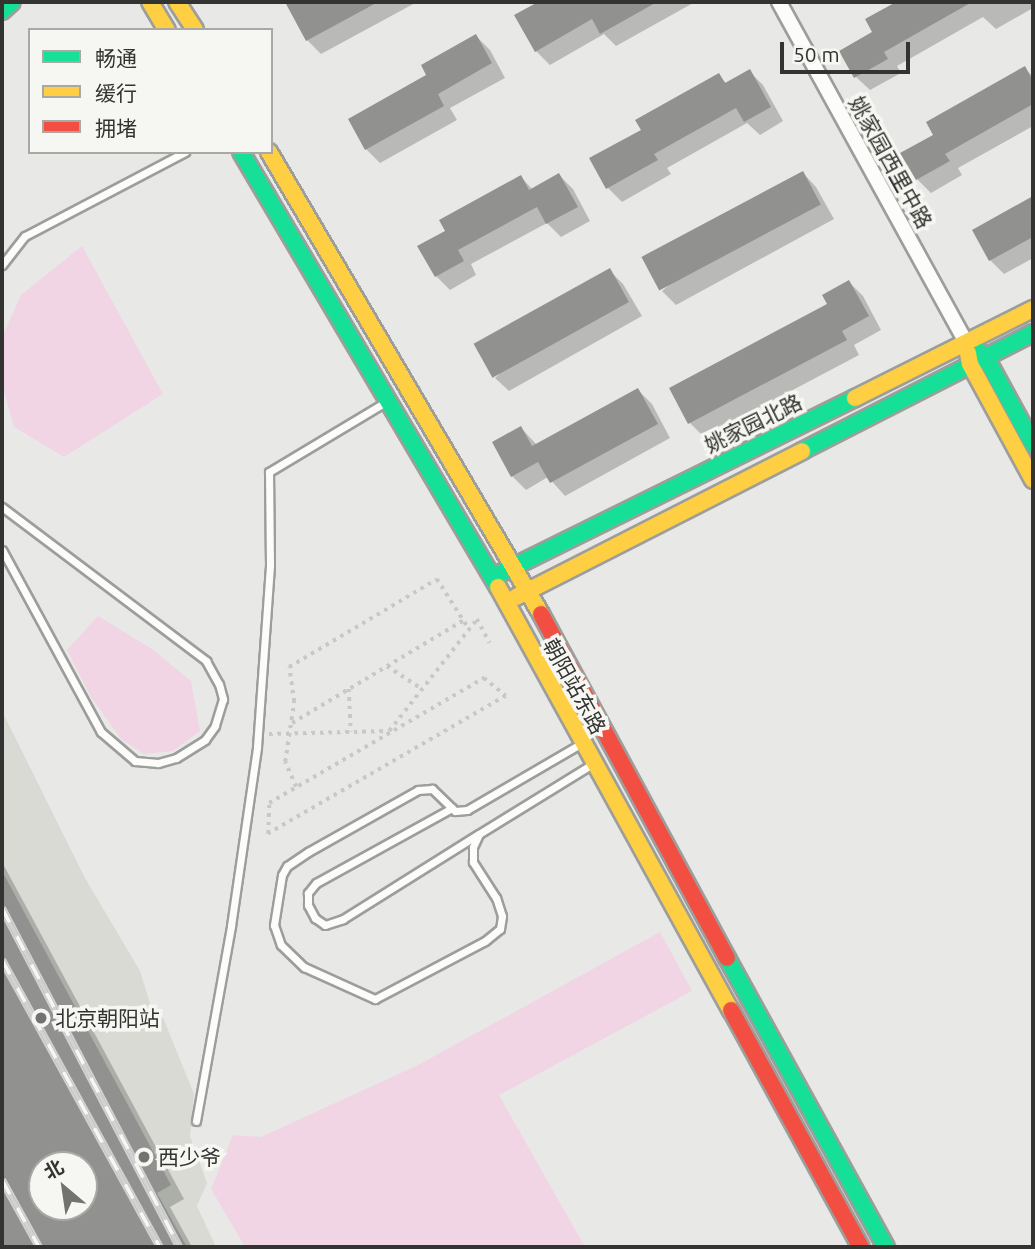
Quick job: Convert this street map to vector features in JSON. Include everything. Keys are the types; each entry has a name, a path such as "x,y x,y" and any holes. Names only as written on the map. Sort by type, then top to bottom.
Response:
{"main road":[{"path":"2,10 12,2"},
{"path":"150,2 166,28"},
{"path":"177,2 194,28"},
{"name":"朝阳站东路","path":"242,154 493,578 861,1247"},
{"name":"朝阳站东路","path":"270,154 527,591 886,1247"},
{"name":"姚家园北路","path":"493,578 512,566 1033,309"},
{"path":"506,603 1033,333"},
{"name":"姚家园西里中路","path":"966,342 985,356 1033,444"},
{"name":"姚家园西里中路","path":"966,342 970,364 1033,480"}],"street":[{"name":"姚家园西里中路","path":"779,2 966,342"}],"lane":[{"path":"2,265 25,236 181,154"},
{"path":"196,1121 229,939 258,734 270,565 269,472 387,401"},
{"path":"2,507 206,661 219,684 223,699 215,726 205,740 176,758 158,763 135,761 101,732 2,550"},
{"path":"479,834 473,847 473,862 496,898 502,916 500,929 485,941 429,973 375,999 304,967 281,946 274,925 279,889 287,866 418,790 432,789 455,811 467,810 582,742"},
{"path":"452,808 316,883 308,893 309,905 315,918 325,925 343,919 409,881 594,763"}],"path":[{"path":"296,787 285,762 294,702 289,667 438,579 469,629"},
{"path":"292,723 464,620"},
{"path":"389,731 477,620 490,643"},
{"path":"387,666 422,689"},
{"path":"484,678 506,696 268,834 269,803 296,787 484,678"},
{"path":"349,689 351,732"},
{"path":"258,734 389,731"}],"shaded area":[{"path":"82,246 163,394 64,457 14,427 2,385 2,337 21,295"},
{"path":"98,616 152,649 191,681 200,731 173,751 144,754 121,739 91,697 67,650"},
{"name":"北京朝阳站","path":"2,711 85,878 140,971 151,1007 160,1010 194,1094 190,1136 207,1183 197,1206 216,1247 2,1247"},
{"path":"660,932 692,991 499,1095 585,1247 245,1247 211,1189 233,1135 261,1137 418,1065"}],"building":[{"path":"285,2 378,2 306,41"},
{"path":"538,2 657,2 600,34 592,19 535,52 514,15"},
{"path":"896,2 972,2 884,52 888,59 854,78 839,51 872,32 865,19"},
{"path":"476,34 492,63 438,94 444,106 365,150 348,119 426,75 421,65"},
{"path":"1025,66 1033,81 1033,104 945,154 950,161 916,180 900,153 933,135 926,122"},
{"path":"750,69 771,107 744,122 736,108 654,154 658,160 606,189 589,158 641,130 635,120 719,73 725,83"},
{"path":"803,171 821,205 659,290 641,257"},
{"path":"559,173 578,207 546,224 537,207 458,250 464,261 435,277 417,246 445,231 439,220 521,175 529,190"},
{"path":"1033,196 1033,237 989,261 972,230"},
{"path":"610,268 629,302 492,378 474,344"},
{"path":"849,280 869,316 842,331 847,340 688,424 669,388 827,304 822,295"},
{"path":"638,388 658,424 550,483 538,462 511,477 492,442 521,426 532,446"},
{"name":"北京朝阳站","path":"2,871 171,1185 157,1193 187,1247 2,1247"}],"railway":[{"path":"2,908 179,1247"},
{"path":"2,960 160,1247"},
{"path":"2,1180 39,1247"}],"traffic: fast":[{"path":"2,11 12,2"},
{"path":"242,154 498,587"},
{"path":"802,451 1033,333"},
{"path":"975,349 985,356 1033,444"},
{"path":"501,573 855,398"},
{"path":"727,958 886,1247"}],"traffic: slow":[{"path":"150,2 166,28"},
{"path":"177,2 194,28"},
{"path":"270,154 541,614"},
{"path":"855,398 1033,309"},
{"path":"968,353 970,364 1033,480"},
{"path":"516,597 802,451"},
{"path":"498,587 731,1010"}],"traffic: jam":[{"path":"541,614 727,958"},
{"path":"731,1010 861,1247"}],"place":[{"name":"北京朝阳站","path":"41,1018"},
{"name":"西少爷","path":"144,1157"}]}
